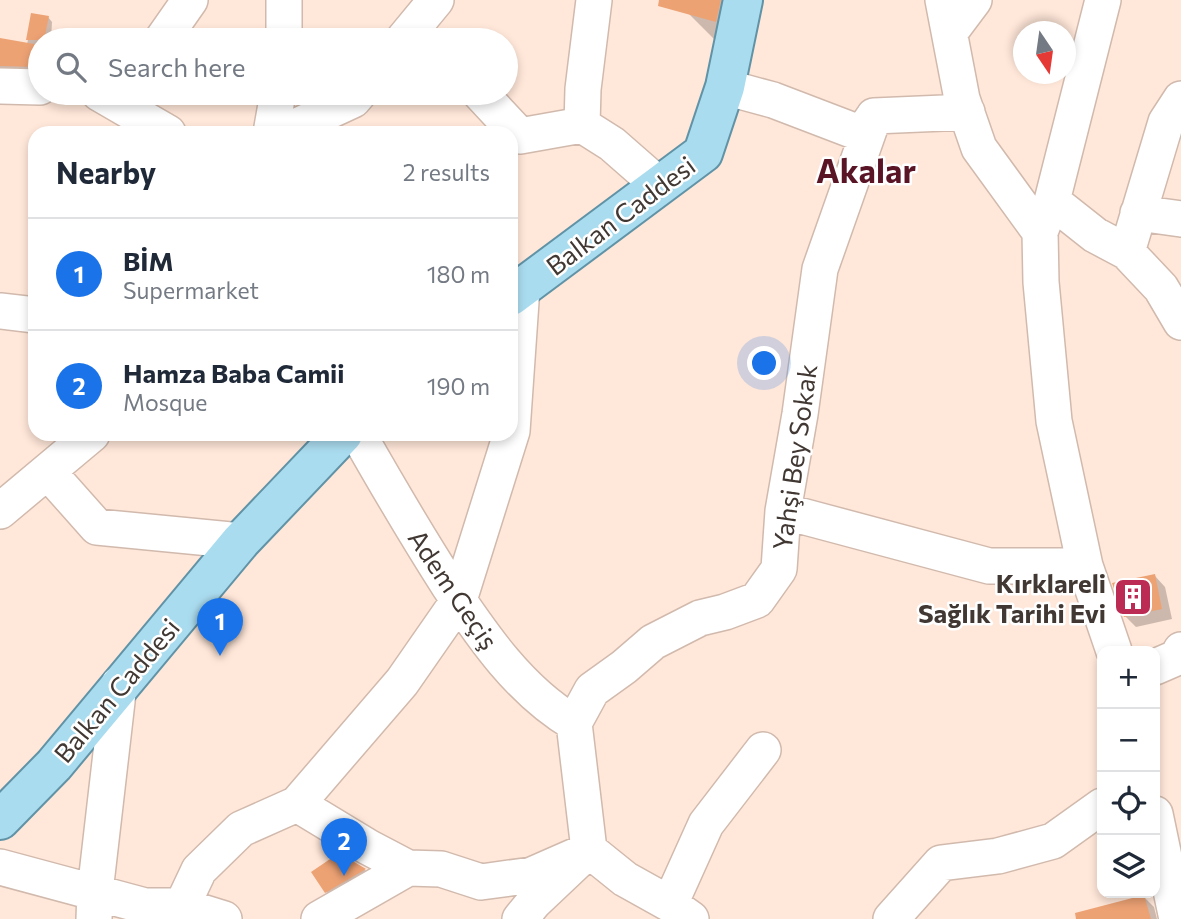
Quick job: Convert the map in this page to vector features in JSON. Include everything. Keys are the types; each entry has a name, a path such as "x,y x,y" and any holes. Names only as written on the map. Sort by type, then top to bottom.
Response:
{"main road":[{"name":"Balkan Caddesi","path":"518,291 703,153 725,87 743,0"},
{"name":"Balkan Caddesi","path":"0,820 54,765 241,541 336,441"}],"street":[{"path":"170,28 190,0"},
{"path":"284,0 284,28"},
{"path":"413,28 436,0"},
{"path":"582,125 583,89 594,0"},
{"path":"974,0 947,16 962,99 979,148 1046,216 1095,235 1127,252 1161,288 1181,322"},
{"path":"1103,0 1046,216 1041,282 1054,421 1085,566 1112,646"},
{"path":"0,86 28,87"},
{"path":"725,87 773,100 862,134 874,116 967,112"},
{"path":"1127,252 1166,122 1181,99"},
{"path":"120,105 156,126"},
{"path":"272,126 276,105"},
{"path":"297,126 342,105"},
{"path":"489,105 506,126"},
{"name":"Yahşi Bey Sokak","path":"574,723 592,690 653,642 699,618 757,600 779,569 783,511 800,414 820,269 874,116"},
{"path":"518,137 582,125 612,144 660,186"},
{"path":"1138,213 1181,219"},
{"path":"0,311 28,313"},
{"path":"0,511 84,441"},
{"name":"Adem Geçiş","path":"362,441 424,548 481,633 506,665 555,712 574,723"},
{"path":"182,906 199,870 241,828 297,804 402,682 459,600 509,441"},
{"path":"48,472 97,527 241,541"},
{"path":"783,511 989,566 1085,566"},
{"path":"95,906 120,684"},
{"path":"574,723 589,849 625,879 681,911 706,824 763,750"},
{"path":"297,804 408,868 440,869 481,882 533,876 589,849"},
{"path":"891,919 941,863 998,856 1053,841 1097,810"},
{"path":"1159,835 1177,919"},
{"path":"520,919 589,849"},
{"path":"0,867 95,906 182,906 223,919"},
{"path":"319,919 408,868"}],"building":[{"path":"659,0 721,0 716,22 658,6"},
{"path":"31,13 49,16 46,28 28,28"},
{"path":"0,38 28,43 28,67 0,66"},
{"name":"Kırklareli Sağlık Tarihi Evi","path":"1155,574 1162,609 1124,617 1112,583"},
{"path":"339,853 366,869 325,893 311,872"},
{"path":"1132,898 1145,898 1151,919 1076,919 1075,913"}],"place":[{"name":"Kırklareli Sağlık Tarihi Evi","path":"1133,597"},
{"name":"BİM","path":"220,656"},
{"name":"Hamza Baba Camii","path":"344,876"}],"district":[{"name":"Akalar","path":"866,169"}]}
